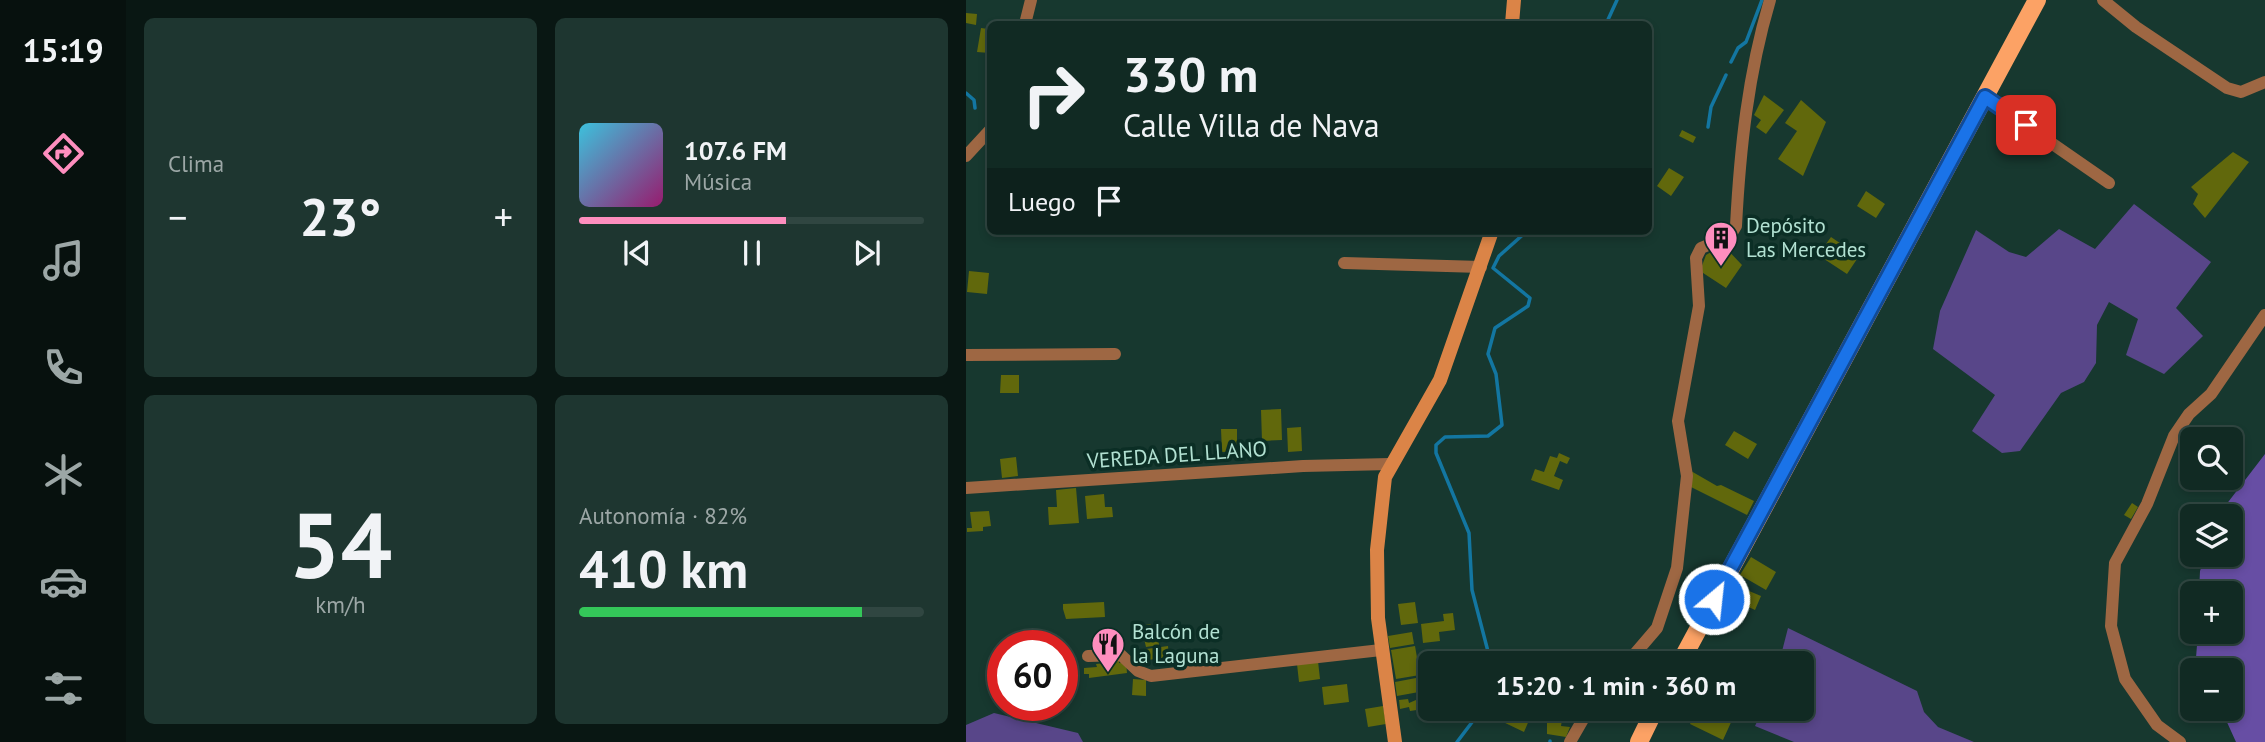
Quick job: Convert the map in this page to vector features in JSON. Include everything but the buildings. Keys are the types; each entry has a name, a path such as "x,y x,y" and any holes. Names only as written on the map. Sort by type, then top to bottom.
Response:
{"main road":[{"path":"1512,21 1514,0"},
{"path":"1686,651 2037,0"},
{"path":"1395,742 1381,650 1377,550 1390,464 1440,380 1491,235"},
{"path":"1639,742 1649,721"}],"street":[{"path":"1026,21 1031,0"},
{"path":"1637,651 1657,628 1677,568 1687,476 1678,421 1699,306 1696,258 1701,248 1730,236 1736,226 1740,151 1749,86 1770,0"},
{"path":"2103,0 2136,27 2227,88 2241,92 2265,82"},
{"path":"1985,97 2109,183"},
{"path":"966,156 987,133"},
{"path":"1345,263 1481,267"},
{"path":"2180,742 2157,725 2125,679 2111,626 2115,563 2118,552 2147,504 2175,436 2189,414 2211,394 2265,316"},
{"path":"966,355 1115,354"},
{"name":"VEREDA DEL LLANO","path":"966,488 1303,466 1390,464"},
{"path":"1088,656 1121,655 1138,671 1151,676 1381,650"},
{"path":"1570,742 1582,721"}],"shaded area":[{"path":"2134,204 2211,262 2176,308 2203,336 2164,374 2126,355 2138,319 2109,302 2097,325 2096,363 2084,382 2061,393 2020,451 2002,453 1972,431 1995,395 1933,349 1940,311 1976,230 2009,252 2026,257 2059,229 2095,249"},
{"path":"2265,454 2265,742 2236,742 2226,721 2243,721 2243,658 2196,658 2197,644 2243,644 2243,581 2200,581 2202,567 2243,567 2243,504 2227,504 2237,490 2243,490 2243,483"},
{"path":"1788,628 1917,691 1924,712 1938,727 1974,742 1794,742 1755,726 1757,721 1814,721 1814,651 1782,651"},
{"path":"987,716 987,721 1028,721 1078,733 1083,742 966,742 966,725"}],"waterway":[{"path":"1607,21 1617,0"},
{"path":"1731,62 1738,48 1746,42 1762,0"},
{"path":"1708,127 1711,107 1726,75"},
{"path":"966,93 974,100 975,108"},
{"path":"1488,651 1472,590 1469,533 1436,453 1436,445 1445,437 1488,436 1502,425 1496,374 1488,354 1495,328 1528,306 1530,298 1493,268 1499,256 1523,235"},
{"path":"1457,742 1473,721"}],"place":[{"name":"Depósito Las Mercedes","path":"1721,268"},
{"name":"Balcón de la Laguna","path":"1108,674"}],"route":[{"path":"1714,599 1985,97 2026,125"}]}
